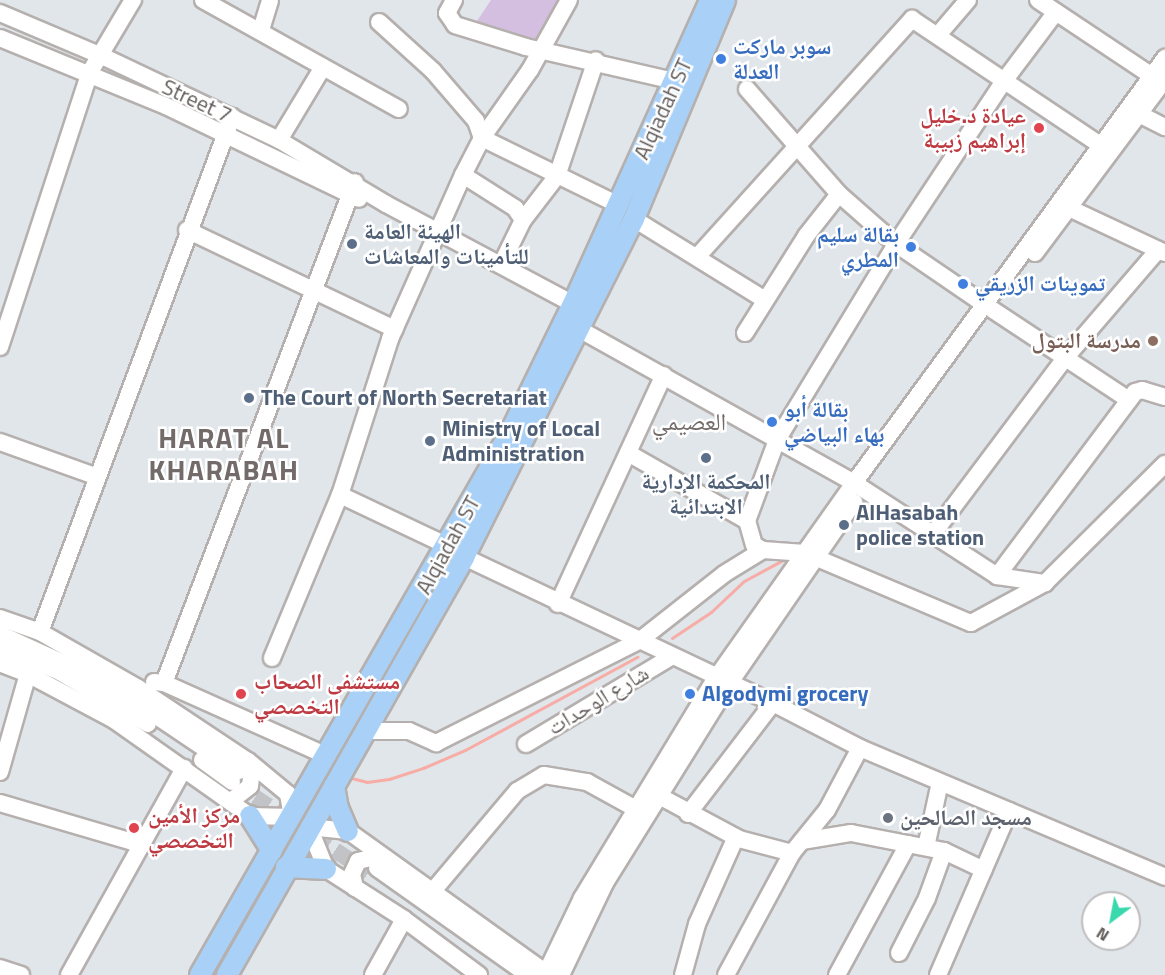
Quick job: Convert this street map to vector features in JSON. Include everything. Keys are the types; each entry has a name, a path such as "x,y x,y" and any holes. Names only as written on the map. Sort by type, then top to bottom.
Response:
{"main road":[{"name":"Alqiadah ST","path":"200,975 272,851 334,786 456,552 579,329 634,219 696,54 710,0"},
{"name":"Alqiadah ST","path":"227,975 286,867 327,756 456,552 675,81 696,54 725,0"},
{"path":"334,786 348,831"},
{"path":"250,816 272,851"},
{"path":"286,867 326,869"}],"street":[{"path":"0,12 2,0"},
{"path":"0,347 90,72 102,56 133,0"},
{"path":"203,0 261,30 399,109"},
{"path":"261,30 270,0"},
{"path":"454,0 447,13 455,25 540,50 596,60 675,81"},
{"path":"272,658 340,495 395,329 437,231 482,138 570,0"},
{"path":"696,54 705,0"},
{"path":"696,54 735,0"},
{"path":"938,35 968,0"},
{"path":"1038,0 1159,77"},
{"name":"Street 7","path":"0,12 102,56 279,140 352,190"},
{"path":"1056,12 1004,81 896,244 777,440 747,521 754,545 763,550 811,556 971,623 1045,583 1165,464"},
{"path":"698,257 796,145 912,19 1100,145"},
{"path":"379,22 433,71 476,121 482,138 619,205"},
{"name":"Street 7","path":"2,43 90,72 224,135 386,204 573,304"},
{"path":"988,307 1069,208 1139,114 1159,77 1165,58"},
{"path":"501,266 523,220 557,176 596,60"},
{"path":"279,140 323,67"},
{"path":"550,974 604,883 653,793 722,681 858,486 988,307 1100,145 1159,77"},
{"path":"747,89 839,194 896,244 1129,400"},
{"path":"1139,114 1165,127"},
{"path":"40,632 187,230 232,117"},
{"path":"463,175 516,208 523,220"},
{"path":"164,683 313,287 352,190"},
{"path":"745,333 765,300 839,194"},
{"path":"933,534 1066,357 1161,252 1069,208"},
{"path":"634,219 765,300"},
{"path":"187,230 313,287 395,329"},
{"path":"579,329 858,486 997,576 1045,583"},
{"path":"558,604 664,375"},
{"path":"997,576 1129,400 1142,390 1165,397"},
{"path":"0,442 96,476"},
{"path":"628,453 747,521"},
{"path":"340,495 558,604 773,703 860,748 1165,877"},
{"path":"364,731 409,731 436,743 639,641 724,574 763,550"},
{"path":"0,618 40,632 138,688 240,771"},
{"path":"0,634 109,684 240,771 252,770 250,786 231,801"},
{"path":"0,647 60,672 240,771 288,794 326,869 404,919 479,975"},
{"name":"شارع الوحدات","path":"526,744 671,657"},
{"path":"0,663 28,674 114,720 250,816 348,831 376,866 513,975"},
{"path":"0,772 28,674"},
{"path":"138,688 164,683 327,756"},
{"path":"688,814 773,703"},
{"path":"726,975 797,847 827,810 860,748"},
{"path":"69,975 139,844 184,768"},
{"path":"432,892 517,791 544,775 587,782 636,809"},
{"path":"927,847 940,782"},
{"path":"550,974 582,898 636,809 653,793"},
{"path":"653,793 688,814 736,837 797,847 851,833 945,850 984,870"},
{"path":"0,803 139,844"},
{"path":"938,975 1009,811"},
{"path":"683,975 697,924 736,837"},
{"path":"837,975 908,843"},
{"path":"899,952 927,898 945,850"},
{"path":"355,888 352,874 358,861 376,866 432,892 550,974"},
{"path":"376,866 528,975"},
{"path":"373,975 404,919"},
{"path":"0,968 21,975"}],"shaded area":[{"path":"491,0 563,0 536,42 477,21"}],"waterway":[{"path":"672,638 711,612 744,581 783,560"},
{"path":"347,777 367,782 389,779 423,768 465,750 637,657"}],"tunnel":[{"path":"235,784 371,874"}],"place":[{"name":"سوبر ماركت العدلة","path":"721,59"},
{"name":"عيادة د.خليل إبراهيم زبيبة","path":"1039,128"},
{"name":"الهيئة العامة للتأمينات والمعاشات","path":"352,244"},
{"name":"بقالة سليم المطري","path":"911,247"},
{"name":"تموينات الزريقي","path":"963,284"},
{"name":"مدرسة البتول","path":"1153,341"},
{"name":"The Court of North Secretariat","path":"249,398"},
{"name":"بقالة أبو بهاء البياضي","path":"772,422"},
{"name":"Ministry of Local Administration","path":"430,441"},
{"name":"المحكمة الإدارية الابتدائية","path":"706,458"},
{"name":"AlHasabah police station","path":"844,525"},
{"name":"مستشفى الصحاب التخصصي","path":"241,694"},
{"name":"Algodymi grocery","path":"690,694"},
{"name":"مسجد الصالحين","path":"888,818"},
{"name":"مركز الأمين التخصصي","path":"134,828"}],"district":[{"name":"العصيمي","path":"689,422"},
{"name":"HARAT AL KHARABAH","path":"224,454"}]}
